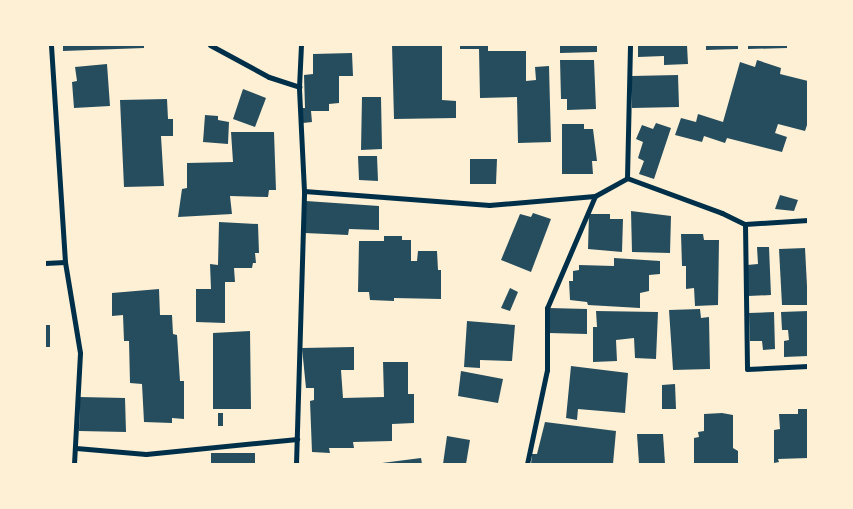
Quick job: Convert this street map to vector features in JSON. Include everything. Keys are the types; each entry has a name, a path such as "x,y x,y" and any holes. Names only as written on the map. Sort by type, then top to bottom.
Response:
{"street":[{"path":"51,45 65,262 80,353 74,464"},
{"path":"210,45 268,77 299,87"},
{"path":"296,464 304,191 299,87 301,45"},
{"path":"626,178 630,45"},
{"path":"304,191 489,205 595,196 626,178"},
{"path":"626,178 722,213 745,224 808,220"},
{"path":"527,464 547,370 547,308 595,196"},
{"path":"745,224 747,369 808,366"},
{"path":"45,263 65,262"},
{"path":"76,448 146,454 297,439"}],"building":[{"path":"63,45 144,45 144,48 63,51"},
{"path":"392,45 442,45 442,100 456,101 456,118 394,119"},
{"path":"460,45 488,45 488,51 526,51 526,81 536,80 535,67 549,66 551,142 518,143 517,97 480,98 479,49 460,49"},
{"path":"560,45 597,45 597,52 560,53"},
{"path":"638,45 687,45 688,64 664,65 664,56 638,57"},
{"path":"706,45 738,45 738,49 706,50"},
{"path":"748,45 787,45 787,48 748,49"},
{"path":"352,53 353,76 339,76 339,103 329,104 329,111 311,111 312,122 303,123 302,108 305,108 304,75 313,74 313,54"},
{"path":"560,60 594,60 596,109 567,110 567,99 561,99"},
{"path":"757,60 781,68 780,74 808,81 808,122 805,131 778,124 775,133 787,137 782,152 727,138 725,143 704,136 702,142 675,135 681,118 696,122 698,114 723,122 740,62 755,67"},
{"path":"107,64 110,106 74,108 72,82 77,81 75,67"},
{"path":"678,75 679,107 632,108 632,76"},
{"path":"243,89 266,98 255,127 233,119"},
{"path":"362,97 381,97 382,149 361,150"},
{"path":"167,99 168,119 173,119 173,136 161,136 164,186 124,187 120,100"},
{"path":"205,115 218,116 218,120 229,122 228,144 203,142"},
{"path":"656,123 671,128 654,179 639,174 644,161 638,158 643,142 636,139 642,125 653,129"},
{"path":"562,124 584,124 584,129 593,129 597,161 592,161 593,174 562,174"},
{"path":"231,132 274,132 276,190 269,190 268,197 230,196 232,214 178,217 182,189 187,188 187,163 233,162"},
{"path":"358,156 377,156 378,181 359,180"},
{"path":"470,159 497,159 496,184 470,184"},
{"path":"780,195 798,200 794,211 775,209"},
{"path":"306,201 379,206 379,230 349,229 348,235 305,233"},
{"path":"631,211 671,216 670,253 632,252"},
{"path":"533,213 551,219 531,272 501,260 520,214 531,217"},
{"path":"589,214 610,214 610,219 623,219 622,252 588,249"},
{"path":"219,222 258,224 259,253 255,253 256,263 253,263 252,268 234,268 235,282 225,282 225,323 196,322 196,289 211,289 210,264 218,265"},
{"path":"681,234 703,234 704,240 719,240 718,305 695,306 694,288 686,289 686,266 682,266"},
{"path":"384,236 402,236 402,240 411,240 411,261 417,261 418,251 437,251 438,270 441,270 441,299 394,298 394,301 370,300 369,292 358,292 359,241 384,241"},
{"path":"757,247 769,247 771,295 748,296 747,265 758,264"},
{"path":"805,248 808,305 782,305 779,249"},
{"path":"614,258 660,261 660,274 649,275 649,291 640,293 640,308 588,305 587,302 570,300 569,281 573,281 573,271 579,270 579,265 614,266"},
{"path":"510,288 518,292 510,311 501,308"},
{"path":"159,289 160,315 172,315 173,334 177,335 180,381 184,381 184,419 172,418 172,423 144,422 142,384 130,383 129,341 124,341 123,315 112,316 112,293"},
{"path":"549,308 587,309 587,334 549,333"},
{"path":"700,309 701,318 709,317 710,369 673,370 669,310"},
{"path":"596,311 658,312 656,359 635,358 634,338 616,340 617,361 593,362 593,327 597,327"},
{"path":"808,311 808,356 784,357 784,341 789,340 788,330 782,330 781,312"},
{"path":"774,312 775,349 763,350 762,341 750,341 749,313"},
{"path":"467,321 515,325 512,361 480,360 480,368 464,367"},
{"path":"45,325 50,325 50,347 45,347"},
{"path":"250,331 251,409 213,409 213,333"},
{"path":"354,347 354,370 341,370 343,398 384,397 383,362 408,362 408,394 414,394 414,423 392,424 392,441 353,442 354,448 329,448 330,453 312,452 310,401 314,400 314,388 306,388 302,348"},
{"path":"571,366 628,373 625,413 578,409 577,420 566,418"},
{"path":"461,371 503,379 498,403 458,396"},
{"path":"675,384 676,409 662,409 662,385"},
{"path":"80,397 125,398 126,432 79,431"},
{"path":"798,409 808,409 808,458 778,459 779,462 774,463 774,430 780,429 779,414 798,414"},
{"path":"218,413 223,413 223,426 218,426"},
{"path":"722,413 733,415 733,448 738,451 738,464 694,464 694,438 699,437 698,432 704,431 704,414"},
{"path":"545,422 616,431 613,464 531,464 532,454 537,454"},
{"path":"637,434 663,434 665,464 639,464"},
{"path":"447,436 470,440 466,464 443,464"},
{"path":"211,453 255,453 255,464 211,464"},
{"path":"421,458 422,464 382,464 382,463"}]}
